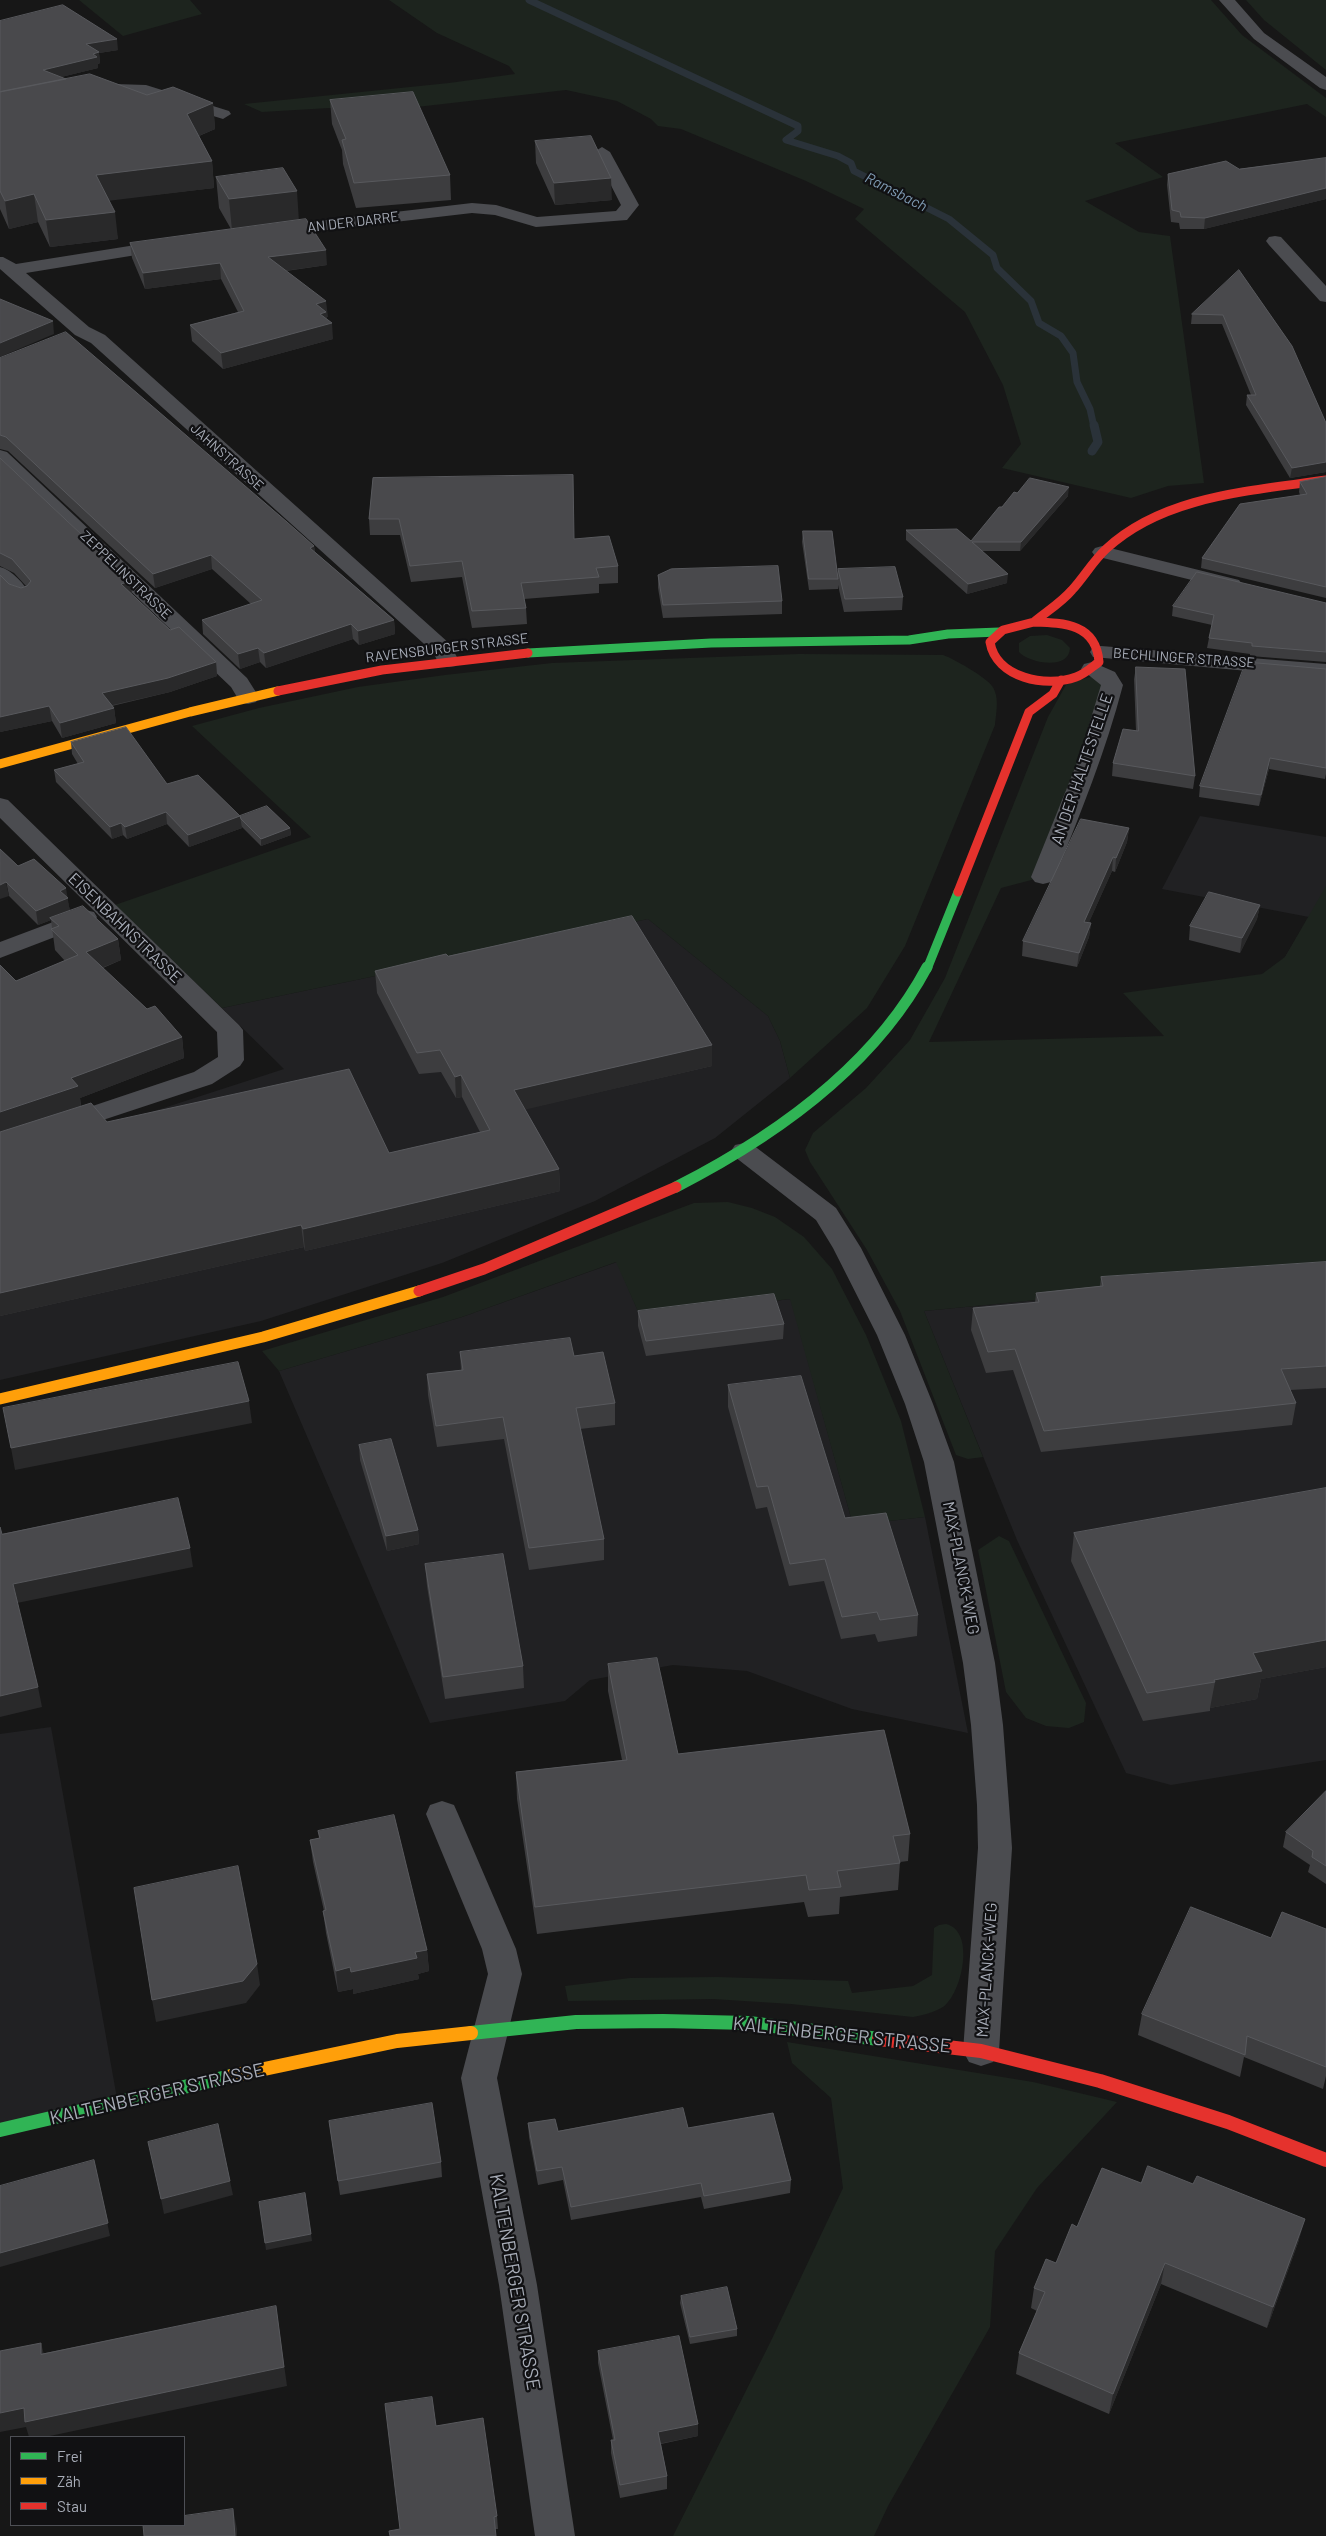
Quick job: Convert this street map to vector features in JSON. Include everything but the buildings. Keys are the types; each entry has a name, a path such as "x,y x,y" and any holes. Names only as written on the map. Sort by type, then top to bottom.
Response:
{"main road":[{"path":"1034,622 1056,601 1075,594 1080,578 1102,552 1141,523 1182,507 1246,493 1326,480"},
{"path":"1082,614 1083,631"},
{"name":"RAVENSBURGER STRASSE","path":"0,764 248,697 308,684 448,661 556,650 909,640 948,634 999,632 1020,623 1034,622 1057,623 1083,631 1097,642 1097,661"},
{"path":"999,632 989,643 987,655 1003,668 1020,676 1042,680 1061,680 1079,676 1097,661"},
{"name":"RAVENSBURGER STRASSE","path":"909,640 941,646"},
{"path":"1020,676 1030,712"},
{"path":"0,1399 152,1366 284,1332 386,1302 484,1269 658,1196 702,1176 744,1150 847,1071 899,1011 921,978 938,943 1030,712 1048,699 1061,680"},
{"name":"KALTENBERGER STRASSE","path":"0,2130 322,2055 397,2041 576,2022 663,2021 748,2023 981,2050 1100,2081 1228,2122 1326,2160"}],"street":[{"path":"1226,0 1259,36 1326,85"},
{"path":"77,98 116,89 146,90 223,114"},
{"name":"AN DER DARRE","path":"254,234 472,208 496,210 536,222 621,216 630,205 602,152"},
{"path":"6,265 188,242"},
{"path":"1275,242 1326,297"},
{"name":"JAHNSTRASSE","path":"6,265 82,331 98,339 442,649 448,661"},
{"path":"59,340 82,331"},
{"name":"ZEPPELINSTRASSE","path":"0,456 239,683 248,697"},
{"path":"1102,552 1253,589"},
{"path":"0,573 21,595"},
{"name":"BECHLINGER STRASSE","path":"1097,661 1326,671"},
{"name":"AN DER HALTESTELLE","path":"1043,878 1091,755 1112,685 1097,661"},
{"name":"EISENBAHNSTRASSE","path":"0,805 230,1030 230,1060 203,1078 0,1146"},
{"path":"0,950 105,909"},
{"name":"MAX-PLANCK-WEG","path":"744,1150 826,1214 843,1241 892,1335 939,1462 979,1663 994,1805 995,1848 981,2050"},
{"name":"KALTENBERGER STRASSE","path":"442,1814 499,1949 505,1974 479,2078 518,2285 555,2536"}],"shaded area":[{"path":"79,0 190,0 202,14 123,36"},
{"path":"389,0 1211,0 1242,35 1326,98 1326,117 1307,104 1115,143 1163,177 1085,201 1139,232 1170,236 1204,483 1168,486 1131,498 1002,468 1021,444 1003,385 965,312 855,219 864,209 806,181 681,129 658,126 651,119 617,101 566,90 399,109 329,108 262,112 244,104 449,83 515,74 509,66 437,33"},
{"path":"1246,0 1326,0 1326,70 1264,20"},
{"path":"1047,635 1062,640 1070,648 1068,655 1063,660 1048,663 1039,662 1019,652 1019,643 1030,636"},
{"path":"799,654 943,655 989,682 996,695 997,705 995,725 905,946 867,1008 790,1078 780,1041 768,1016 648,919 222,1008 115,905 311,837 192,726 259,708 358,687 445,675 552,663"},
{"path":"1094,676 1107,684 1039,878 1001,888 929,1042 1164,1036 1123,993 1262,974 1285,957 1326,886 1326,1272 924,1311 983,1457 968,1459 956,1455 900,1311 867,1250 810,1162 805,1150 813,1133 866,1088 910,1040 945,978 1048,717 1067,683"},
{"path":"1200,816 1326,837 1326,973 1285,957 1309,917 1162,889"},
{"path":"648,919 768,1016 780,1041 790,1078 715,1138 595,1201 442,1263 261,1321 0,1380 0,1161 284,1069 222,1008"},
{"path":"728,1202 752,1208 775,1217 804,1237 832,1269 866,1335 901,1421 925,1517 853,1525 790,1299 640,1316 616,1262 462,1317 279,1371 262,1351 443,1297 694,1203"},
{"path":"617,1262 640,1316 791,1299 853,1525 925,1517 968,1733 852,1709 747,1671 673,1665 590,1680 565,1701 430,1723 279,1371 462,1317"},
{"path":"1326,1272 1326,1760 1171,1785 1126,1773 1017,1540 924,1311"},
{"path":"999,1536 1009,1541 1086,1703 1084,1722 1069,1728 1046,1726 1026,1718 1006,1692 978,1550"},
{"path":"51,1727 118,2104 0,2130 0,1734"},
{"path":"946,1924 955,1929 961,1938 963,1950 963,1963 956,1990 943,2007 913,2017 791,2004 713,1999 568,2001 565,1986 630,1978 717,1977 848,1981 852,1993 913,1986 932,1975 934,1928"},
{"path":"787,2042 1033,2082 1117,2102 1037,2188 995,2251 990,2327 888,2506 874,2536 673,2536 770,2343 843,2188 831,2098 792,2063"}],"waterway":[{"name":"Ramsbach","path":"529,0 798,126 798,131 786,140 838,156 851,163 854,171 949,219 993,255 997,268 1031,301 1039,323 1061,336 1073,353 1077,382 1090,409 1094,427"},
{"name":"Ramsbach","path":"1092,451 1098,442 1094,425"}],"traffic: fast":[{"path":"528,653 711,643 909,640 948,634 999,632"},
{"path":"676,1187 710,1170 780,1125 845,1072 874,1042 900,1011 927,969 958,892"},
{"path":"471,2033 576,2022 663,2021 749,2023 879,2039"},
{"path":"0,2130 231,2076"}],"traffic: slow":[{"path":"0,764 190,712 278,691"},
{"path":"0,1399 263,1337 367,1308 419,1291"},
{"path":"231,2076 322,2055 397,2041 471,2033"}],"traffic: jam":[{"path":"1034,622 1072,591 1085,572 1107,548 1148,520 1172,510 1223,496 1326,480"},
{"path":"1034,622 1068,625 1087,633 1094,640 1098,650 1099,662 1076,677 1066,680 1032,679 1010,671 994,657 990,642 1003,630 1034,622"},
{"path":"278,691 382,670 528,653"},
{"path":"958,892 1029,712 1053,694 1061,680"},
{"path":"419,1291 484,1269 676,1187"},
{"path":"879,2039 981,2051 1100,2081 1228,2122 1326,2160"}]}
